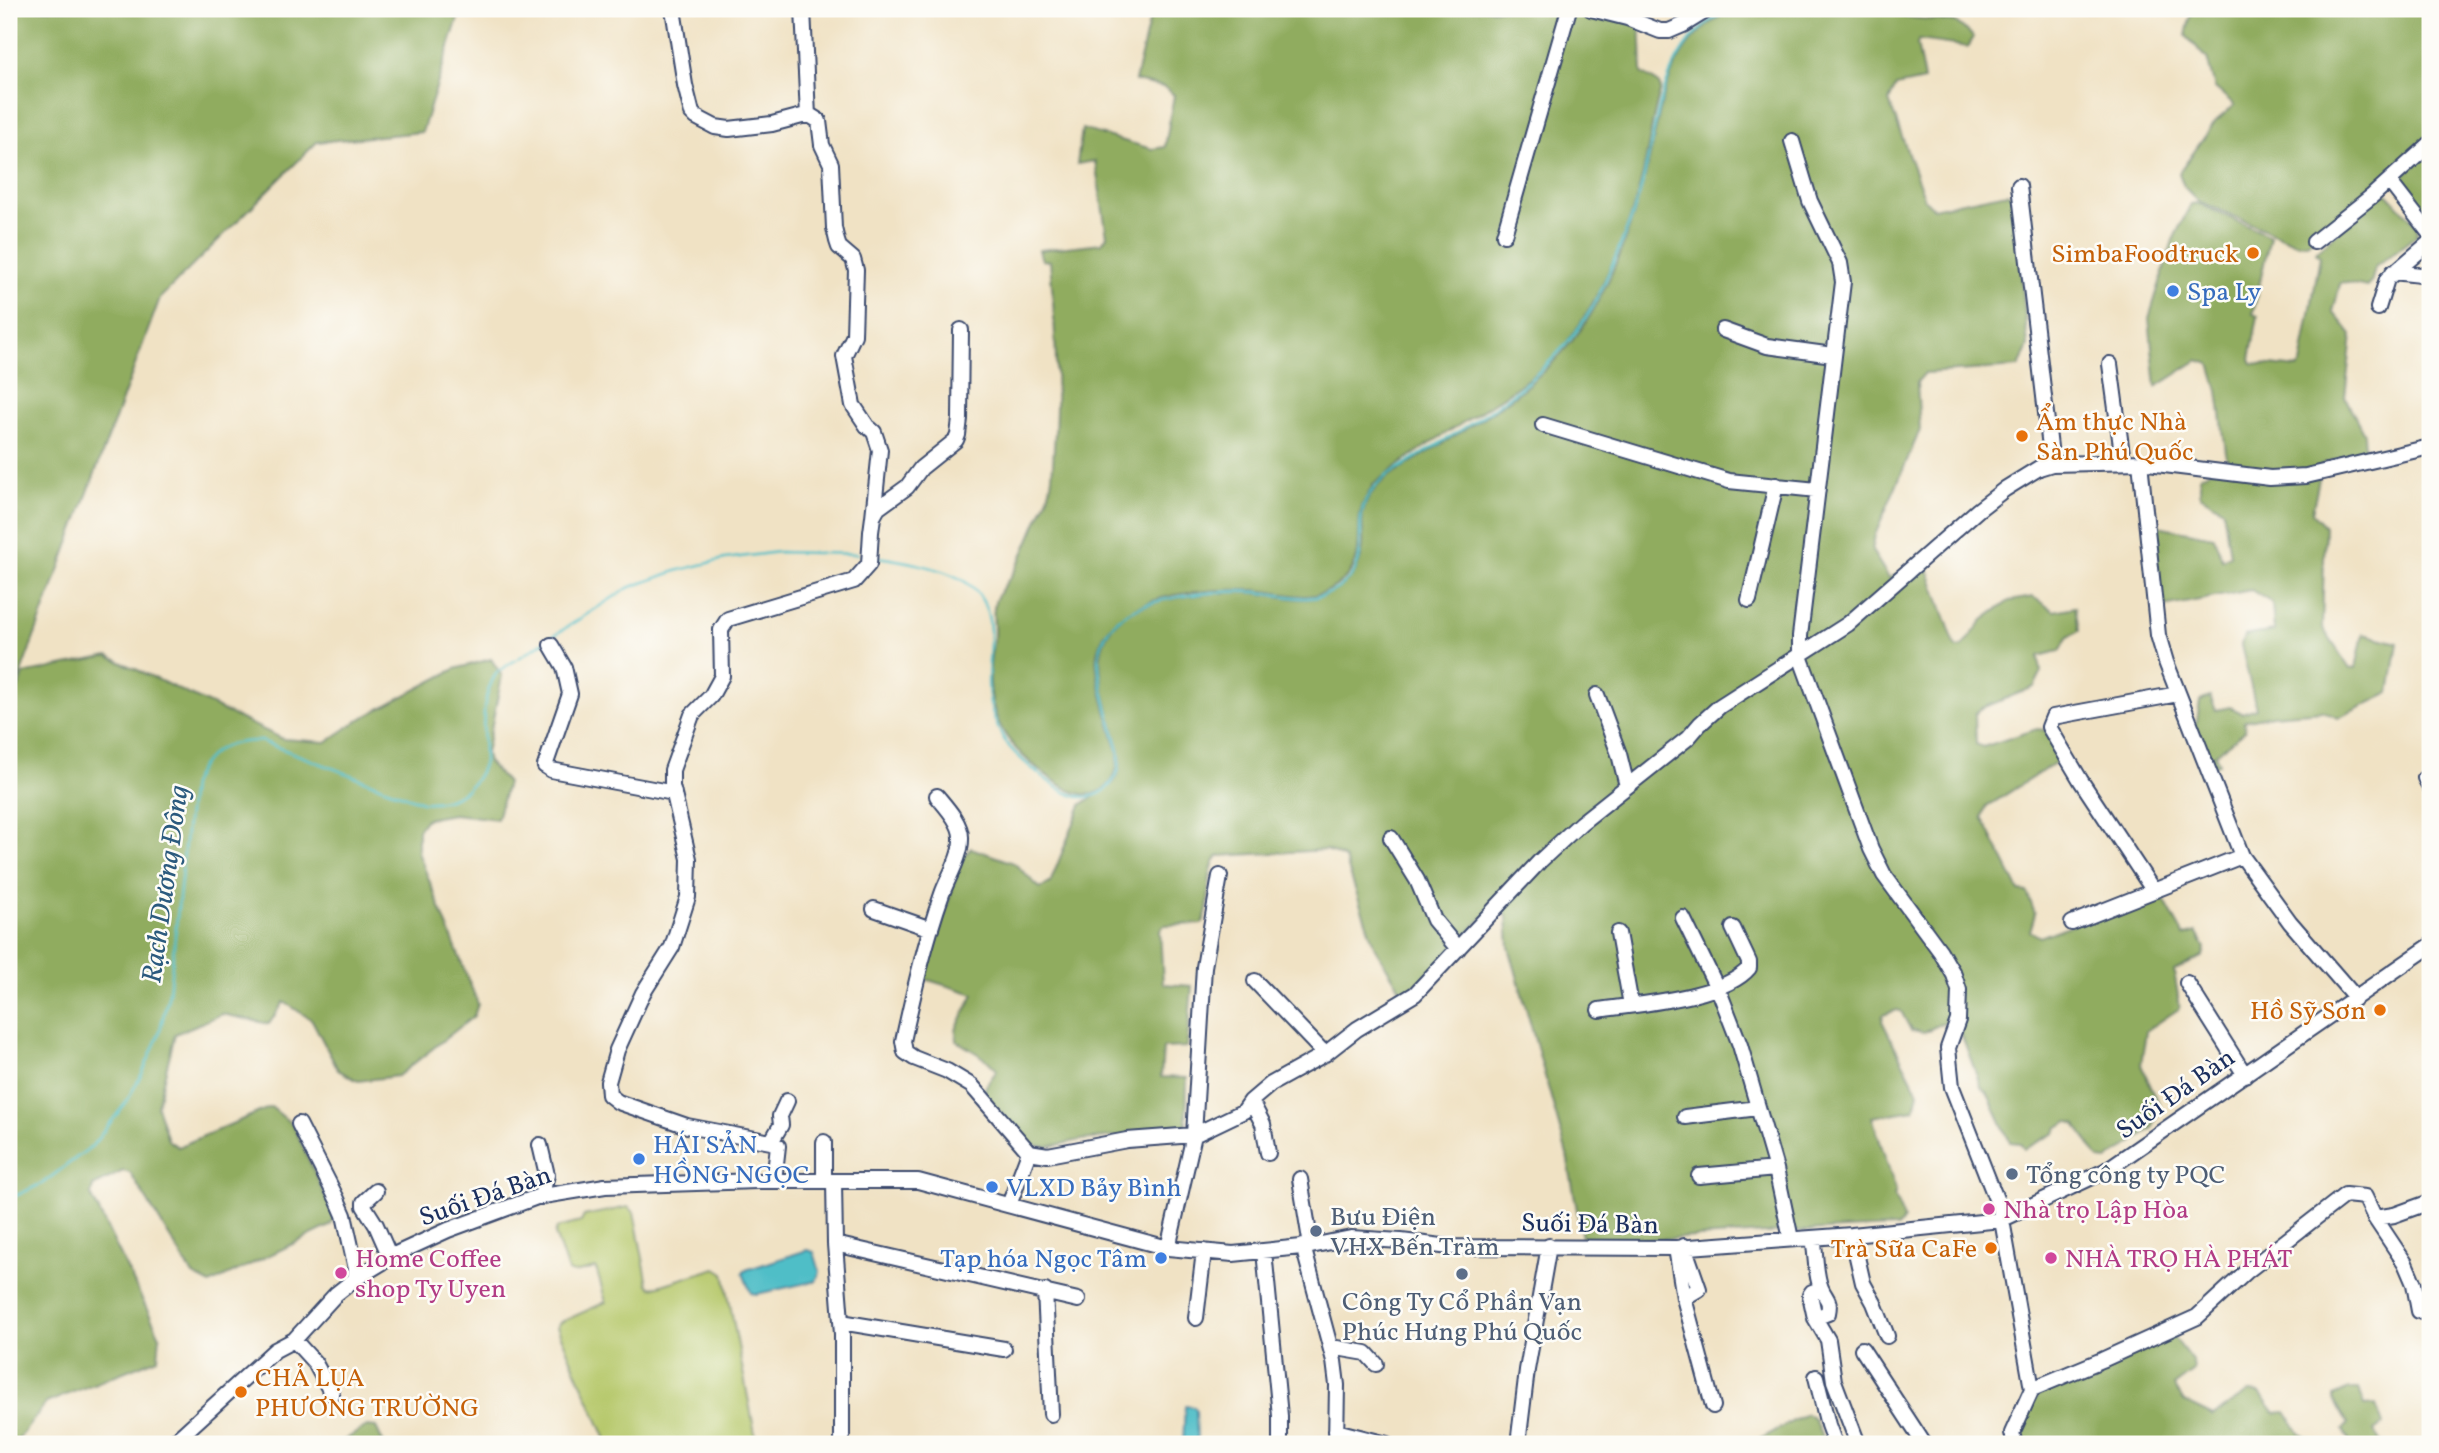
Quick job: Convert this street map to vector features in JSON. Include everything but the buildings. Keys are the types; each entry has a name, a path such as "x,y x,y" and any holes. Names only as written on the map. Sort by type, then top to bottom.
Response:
{"street":[{"path":"673,9 685,85 692,113 696,117 715,127 729,129 808,116 819,121 822,145 831,164 834,228 839,247 853,259 856,270 854,335 844,356 853,405 866,426 874,432 880,450 869,564 854,581 728,619 721,630 722,676 711,696 692,715 672,771 674,793 689,859 688,897 672,947 643,993 617,1049 608,1082 609,1095 618,1102 687,1126 771,1142 778,1146 774,1181"},
{"path":"803,9 808,116"},
{"path":"1504,235 1569,9"},
{"path":"1591,9 1627,18 1660,31 1669,31 1709,9"},
{"path":"1792,141 1810,201 1840,263 1843,275 1800,636 1800,656 1879,866 1940,951 1959,990 1960,1007 1948,1048 1952,1087 1997,1202 2032,1389 2011,1441"},
{"path":"2314,242 2430,144"},
{"path":"2389,181 2430,234"},
{"path":"2019,186 2052,464"},
{"path":"2378,308 2383,286 2393,272 2430,242"},
{"path":"2393,272 2430,276"},
{"path":"873,517 878,508 907,486 921,468 956,440 960,419 961,330"},
{"path":"1723,330 1767,346 1833,355"},
{"path":"2109,364 2123,461"},
{"path":"1543,425 1729,481 1817,489"},
{"path":"937,796 947,808 961,836 961,844 931,929 915,987 903,1041 905,1052 947,1071 972,1087 1029,1152 1048,1155 1127,1140 1194,1135 1244,1111 1251,1101 1271,1084 1325,1054 1357,1029 1415,994 1581,822 1688,738 1720,706 1848,624 2026,474 2052,464 2123,461 2270,478 2306,476 2430,447"},
{"path":"2140,462 2158,635 2178,694 2242,856 2290,922 2355,997"},
{"path":"1749,600 1776,485"},
{"path":"551,645 564,667 570,694 545,766 551,770 674,793"},
{"path":"2153,890 2049,727 2053,717 2178,694"},
{"path":"1597,695 1619,754 1627,786"},
{"path":"1391,838 1416,880 1434,920 1458,949"},
{"path":"2072,923 2242,856"},
{"path":"1168,1248 1194,1135 1204,967 1220,876"},
{"path":"874,909 931,929"},
{"path":"1683,918 1717,987 1740,1045 1776,1169 1791,1239"},
{"path":"1599,1010 1693,995 1744,974 1749,968 1749,962 1733,928"},
{"path":"1618,933 1631,1005"},
{"name":"Suối Đá Bàn","path":"172,1444 275,1350 294,1340 335,1294 390,1257 448,1230 541,1197 605,1186 774,1181 918,1181 1168,1248 1233,1254 1351,1238 1450,1247 1680,1247 1852,1235 2001,1220 2105,1171 2430,946"},
{"path":"1255,981 1325,1054"},
{"path":"2187,983 2245,1075"},
{"path":"771,1142 781,1125 780,1116 787,1101"},
{"path":"1251,1101 1263,1124 1268,1153"},
{"path":"1685,1117 1758,1108"},
{"path":"299,1124 344,1215 356,1269 355,1279"},
{"path":"824,1142 841,1322 842,1444"},
{"path":"540,1145 547,1175 541,1197"},
{"path":"1009,1205 1029,1152"},
{"path":"1699,1176 1776,1169"},
{"path":"1300,1179 1307,1246 1331,1347 1337,1385 1336,1438 1387,1444"},
{"path":"376,1191 364,1202 364,1206 390,1257"},
{"path":"2032,1389 2197,1317 2246,1272 2345,1195 2365,1197 2375,1218 2405,1263 2414,1284 2419,1311 2430,1315"},
{"path":"2375,1218 2394,1215 2430,1202"},
{"path":"1852,1235 1863,1283 1887,1336"},
{"path":"1813,1238 1821,1289 1810,1295 1815,1318 1828,1340 1834,1381 1858,1444"},
{"path":"835,1244 1045,1290 1078,1300"},
{"path":"1518,1444 1527,1370 1549,1246"},
{"path":"1680,1247 1699,1289 1684,1298 1713,1406"},
{"path":"1196,1318 1204,1251"},
{"path":"1264,1251 1280,1416 1280,1444"},
{"path":"1045,1290 1051,1414"},
{"path":"841,1322 1004,1349"},
{"path":"294,1340 315,1363 331,1394"},
{"path":"1331,1347 1366,1353 1376,1364"},
{"path":"1862,1349 1924,1444"},
{"path":"1816,1377 1835,1444"}],"green space":[{"path":"9,9 461,9 422,132 317,142 160,298 9,705"},
{"path":"1152,9 1640,9 1642,73 1658,83 1661,89 1643,173 1628,224 1591,305 1559,352 1521,385 1414,454 1373,485 1360,514 1356,562 1336,586 1317,595 1306,596 1253,590 1185,593 1139,606 1120,618 1105,633 1097,653 1100,688 1118,753 1117,766 1108,786 1092,794 1081,794 1070,791 1028,761 1006,736 998,722 990,688 994,608 998,595 1025,550 1048,497 1052,479 1056,400 1055,331 1050,261 1042,260 1039,250 1102,243 1107,236 1095,161 1077,164 1082,129 1152,149 1165,147 1174,95 1164,87 1135,81"},
{"path":"1734,9 1894,9 1904,17 1956,22 1974,37 1968,47 1919,40 1917,44 1924,80 1896,86 1889,101 1925,200 1933,208 2007,193 2014,198 2028,346 2019,367 1925,373 1917,382 1920,430 1875,535 1872,551 1889,578 1926,563 1956,648 1962,647 1983,620 2009,601 2033,597 2054,611 2075,607 2079,631 2067,638 2060,651 2039,656 2041,673 2034,687 1980,709 1975,714 1976,744 1983,747 2037,729 2045,730 2058,753 2058,761 1985,808 1982,817 2019,891 2027,892 2035,914 2030,931 2040,937 2148,896 2162,896 2184,936 2196,932 2205,948 2203,956 2174,971 2180,1008 2146,1031 2141,1065 2160,1106 2152,1129 2107,1160 2099,1159 2076,1124 2068,1121 2057,1128 2055,1133 2024,1149 2020,1143 2010,1142 1987,1092 1981,1087 1955,1017 1924,1032 1911,1030 1901,1011 1897,1010 1883,1015 1882,1021 1918,1092 1914,1110 1872,1117 1896,1190 1894,1196 1904,1219 1898,1227 1599,1242 1582,1238 1567,1155 1509,947 1507,917 1499,901 1409,994 1402,992 1375,948 1345,859 1327,850 1218,856 1211,872 1206,916 1202,924 1164,925 1160,931 1163,984 1192,986 1187,1047 1163,1048 1161,1077 1187,1078 1186,1126 1182,1131 1081,1140 1047,1147 1028,1144 984,1093 997,1070 986,1059 957,1041 956,1029 974,994 925,979 961,860 971,848 1014,863 1040,888 1050,883 1081,805 1110,786 1118,774 1120,753 1103,689 1100,664 1106,637 1120,619 1137,609 1188,596 1241,592 1307,599 1317,598 1337,589 1352,576 1358,564 1363,545 1364,508 1378,486 1386,478 1501,406 1553,362 1575,337 1594,309 1616,262 1640,196 1661,105 1678,60 1691,40 1710,23"},
{"path":"2240,9 2430,9 2430,139 2385,180 2307,243 2298,244 2198,201 2184,187 2179,173 2216,121 2235,105 2215,88 2207,58 2186,36 2191,12"},
{"path":"2430,153 2430,232 2395,182"},
{"path":"2387,193 2418,226 2417,235 2375,267 2367,287 2343,282 2340,284 2333,312 2352,335 2345,397 2364,434 2365,450 2322,464 2312,513 2325,526 2322,627 2350,669 2356,668 2363,634 2398,643 2390,693 2338,718 2322,711 2272,715 2244,721 2245,731 2215,754 2219,764 2210,767 2192,725 2197,721 2200,701 2210,697 2216,710 2230,707 2242,713 2256,708 2241,645 2244,636 2274,631 2272,603 2251,590 2164,607 2158,604 2153,525 2214,537 2222,559 2230,555 2223,509 2200,495 2200,476 2227,460 2218,391 2210,364 2198,360 2156,387 2149,318 2173,240 2191,204 2198,203 2270,236 2253,314 2258,316 2250,359 2252,363 2298,368 2301,365 2320,256 2316,252 2378,195"},
{"path":"108,656 283,739 326,742 360,719 455,669 491,659 502,676 486,753 488,762 507,783 497,819 453,814 426,819 418,830 418,852 478,1004 474,1016 398,1076 358,1081 338,1070 312,1020 284,1002 269,1024 222,1014 175,1034 157,1106 168,1140 178,1147 271,1107 293,1125 335,1218 330,1226 210,1284 193,1275 130,1173 123,1171 93,1186 91,1195 160,1336 158,1358 46,1403 15,1444 9,1444 9,716 23,674"},
{"path":"628,1207 634,1212 648,1284 652,1288 716,1268 724,1273 757,1444 608,1444 557,1327 559,1323 606,1302 596,1268 574,1273 568,1271 555,1234 557,1228 581,1222 584,1216"},
{"path":"2173,1336 2193,1362 2194,1371 2174,1386 2184,1402 2213,1416 2249,1392 2260,1393 2275,1413 2286,1412 2300,1433 2314,1444 2022,1444 2026,1416 2032,1403 2042,1392"},
{"path":"2349,1389 2359,1389 2365,1406 2376,1405 2383,1425 2374,1431 2381,1444 2352,1444 2343,1430 2348,1424 2334,1396"},
{"path":"1806,1414 1814,1419 1825,1444 1751,1444"},
{"path":"367,1426 376,1427 384,1444 338,1444"}],"water":[{"path":"807,1250 814,1252 820,1272 816,1281 751,1293 743,1273 746,1270"},
{"path":"1185,1406 1196,1409 1197,1444 1183,1444"}],"waterway":[{"name":"Rạch Dương Đông","path":"878,557 942,571 965,581 973,588 983,601 988,615 989,695 992,711 1005,741 1028,765 1063,791 1080,797 1101,793 1115,778 1119,762 1099,663 1102,642 1111,627 1136,608 1168,599 1206,593 1241,592 1296,598 1317,597 1337,589 1348,580 1360,553 1363,507 1377,485 1385,477 1471,423 1526,384 1573,336 1592,308 1634,212 1660,104 1677,59 1690,39 1708,22 1730,9"},
{"name":"Rạch Dương Đông","path":"2137,9 2201,9"},
{"name":"Rạch Dương Đông","path":"9,1199 43,1183 92,1146 125,1104 143,1072 159,1034 169,993 191,785 210,756 237,743 261,741 422,802 443,801 468,788 480,772 484,762 485,704 497,672 628,588 676,571 725,559 778,552 858,554"}],"place":[{"name":"SimbaFoodtruck","path":"2253,253"},
{"name":"Spa Ly","path":"2173,291"},
{"name":"Ẩm thực Nhà Sàn Phú Quốc","path":"2022,436"},
{"name":"Hồ Sỹ Sơn","path":"2380,1010"},
{"name":"HÁI SẢN HỒNG NGỌC","path":"639,1159"},
{"name":"Tổng công ty PQC","path":"2012,1174"},
{"name":"VLXD Bảy Bình","path":"992,1187"},
{"name":"Nhà trọ Lập Hòa","path":"1989,1209"},
{"name":"Bưu Điện VHX Bến Tràm","path":"1316,1231"},
{"name":"Trà Sữa CaFe","path":"1991,1248"},
{"name":"Tạp hóa Ngọc Tâm","path":"1161,1258"},
{"name":"NHÀ TRỌ HÀ PHÁT","path":"2051,1258"},
{"name":"Home Coffee shop Ty Uyen","path":"341,1273"},
{"name":"Công Ty Cổ Phần Vạn Phúc Hưng Phú Quốc","path":"1462,1274"},
{"name":"CHẢ LỤA PHƯƠNG TRƯỜNG","path":"241,1392"}]}
